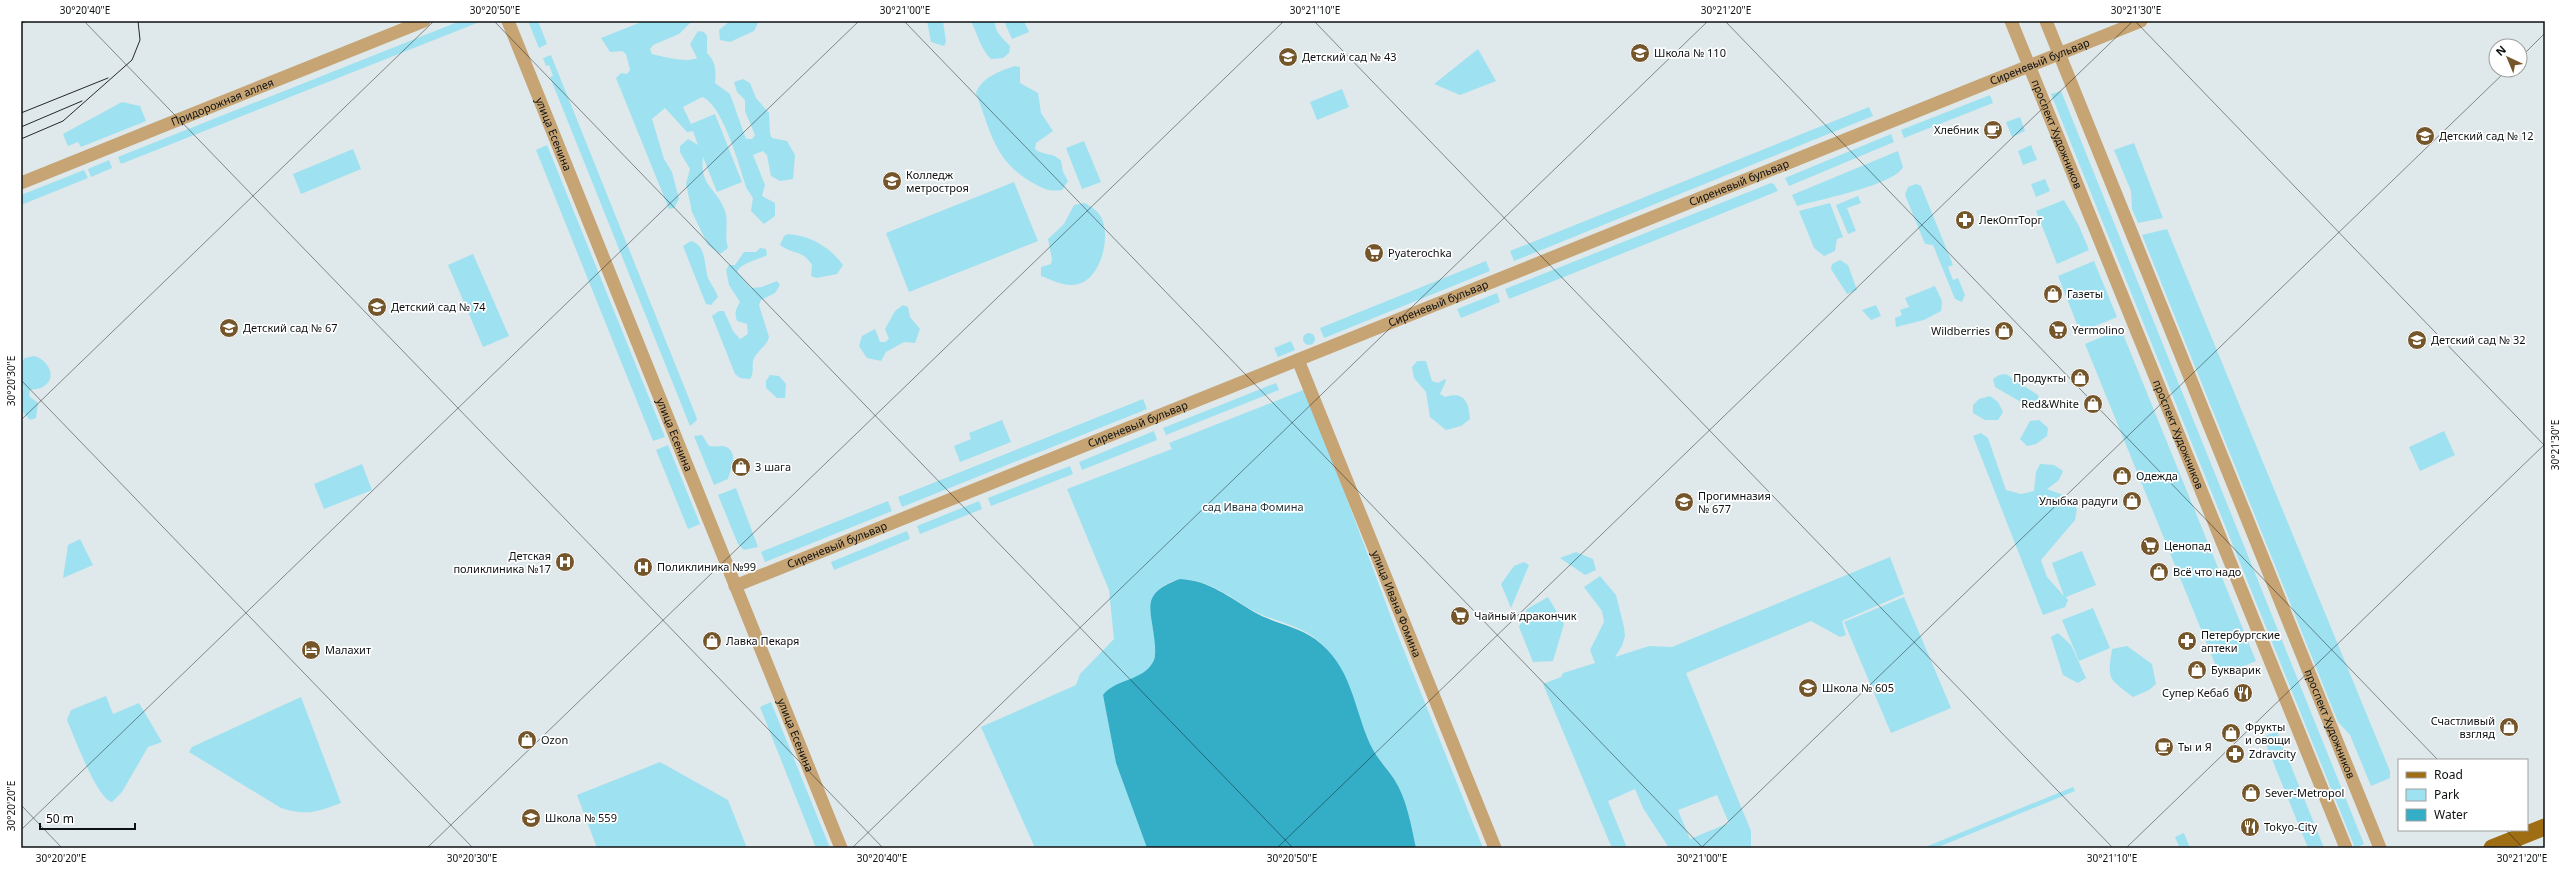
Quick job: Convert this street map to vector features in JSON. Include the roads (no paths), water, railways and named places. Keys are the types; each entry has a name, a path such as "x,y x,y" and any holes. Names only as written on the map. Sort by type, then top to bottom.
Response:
{"main road":[{"path":"2492,848 2542,825"}],"street":[{"name":"Придорожная аллея","path":"21,183 424,21"},
{"name":"улица Есенина","path":"508,21 841,848"},
{"name":"проспект Художников","path":"2011,21 2346,848"},
{"name":"проспект Художников","path":"2046,21 2380,848"},
{"name":"Сиреневый бульвар","path":"735,586 2141,21"},
{"name":"улица Ивана Фомина","path":"1298,360 1495,848"}],"water":[{"path":"1180,579 1191,580 1210,586 1261,616 1308,635 1315,639 1337,661 1350,687 1372,749 1394,779 1402,795 1408,812 1416,848 1147,848 1116,763 1103,695 1114,686 1143,673 1153,662 1155,656 1155,645 1151,604 1153,597 1158,591 1167,585"}],"tram line":[{"path":"21,23 27,21"},
{"path":"21,139 63,121 132,60 140,40 138,21"},
{"path":"21,113 108,78"},
{"path":"21,127 82,101"}],"place":[{"name":"Школа № 110","path":"1640,53"},
{"name":"Детский сад № 43","path":"1288,57"},
{"name":"Хлебник","path":"1993,130"},
{"name":"Детский сад № 12","path":"2425,136"},
{"name":"Колледж метростроя","path":"892,181"},
{"name":"ЛекОптТорг","path":"1965,220"},
{"name":"Pyaterochka","path":"1374,253"},
{"name":"Газеты","path":"2053,294"},
{"name":"Детский сад № 74","path":"377,307"},
{"name":"Детский сад № 67","path":"229,328"},
{"name":"Yermolino","path":"2058,330"},
{"name":"Wildberries","path":"2004,331"},
{"name":"Детский сад № 32","path":"2417,340"},
{"name":"Продукты","path":"2080,378"},
{"name":"Red&White","path":"2093,404"},
{"name":"3 шага","path":"741,467"},
{"name":"Одежда","path":"2122,476"},
{"name":"Улыбка радуги","path":"2132,501"},
{"name":"Прогимназия № 677","path":"1684,502"},
{"name":"Ценопад","path":"2150,546"},
{"name":"Детская поликлиника №17","path":"565,562"},
{"name":"Поликлиника №99","path":"643,567"},
{"name":"Всё что надо","path":"2159,572"},
{"name":"Чайный дракончик","path":"1460,616"},
{"name":"Лавка Пекаря","path":"712,641"},
{"name":"Петербургские аптеки","path":"2187,641"},
{"name":"Малахит","path":"311,650"},
{"name":"Букварик","path":"2197,670"},
{"name":"Школа № 605","path":"1808,688"},
{"name":"Супер Кебаб","path":"2243,693"},
{"name":"Счастливый взгляд","path":"2509,727"},
{"name":"Фрукты и овощи","path":"2231,733"},
{"name":"Ozon","path":"527,740"},
{"name":"Ты и Я","path":"2164,747"},
{"name":"Zdravcity","path":"2235,754"},
{"name":"Sever-Metropol","path":"2251,793"},
{"name":"Школа № 559","path":"531,818"},
{"name":"Tokyo-City","path":"2250,827"}],"park label":[{"name":"сад Ивана Фомина","path":"1253,507"}]}
